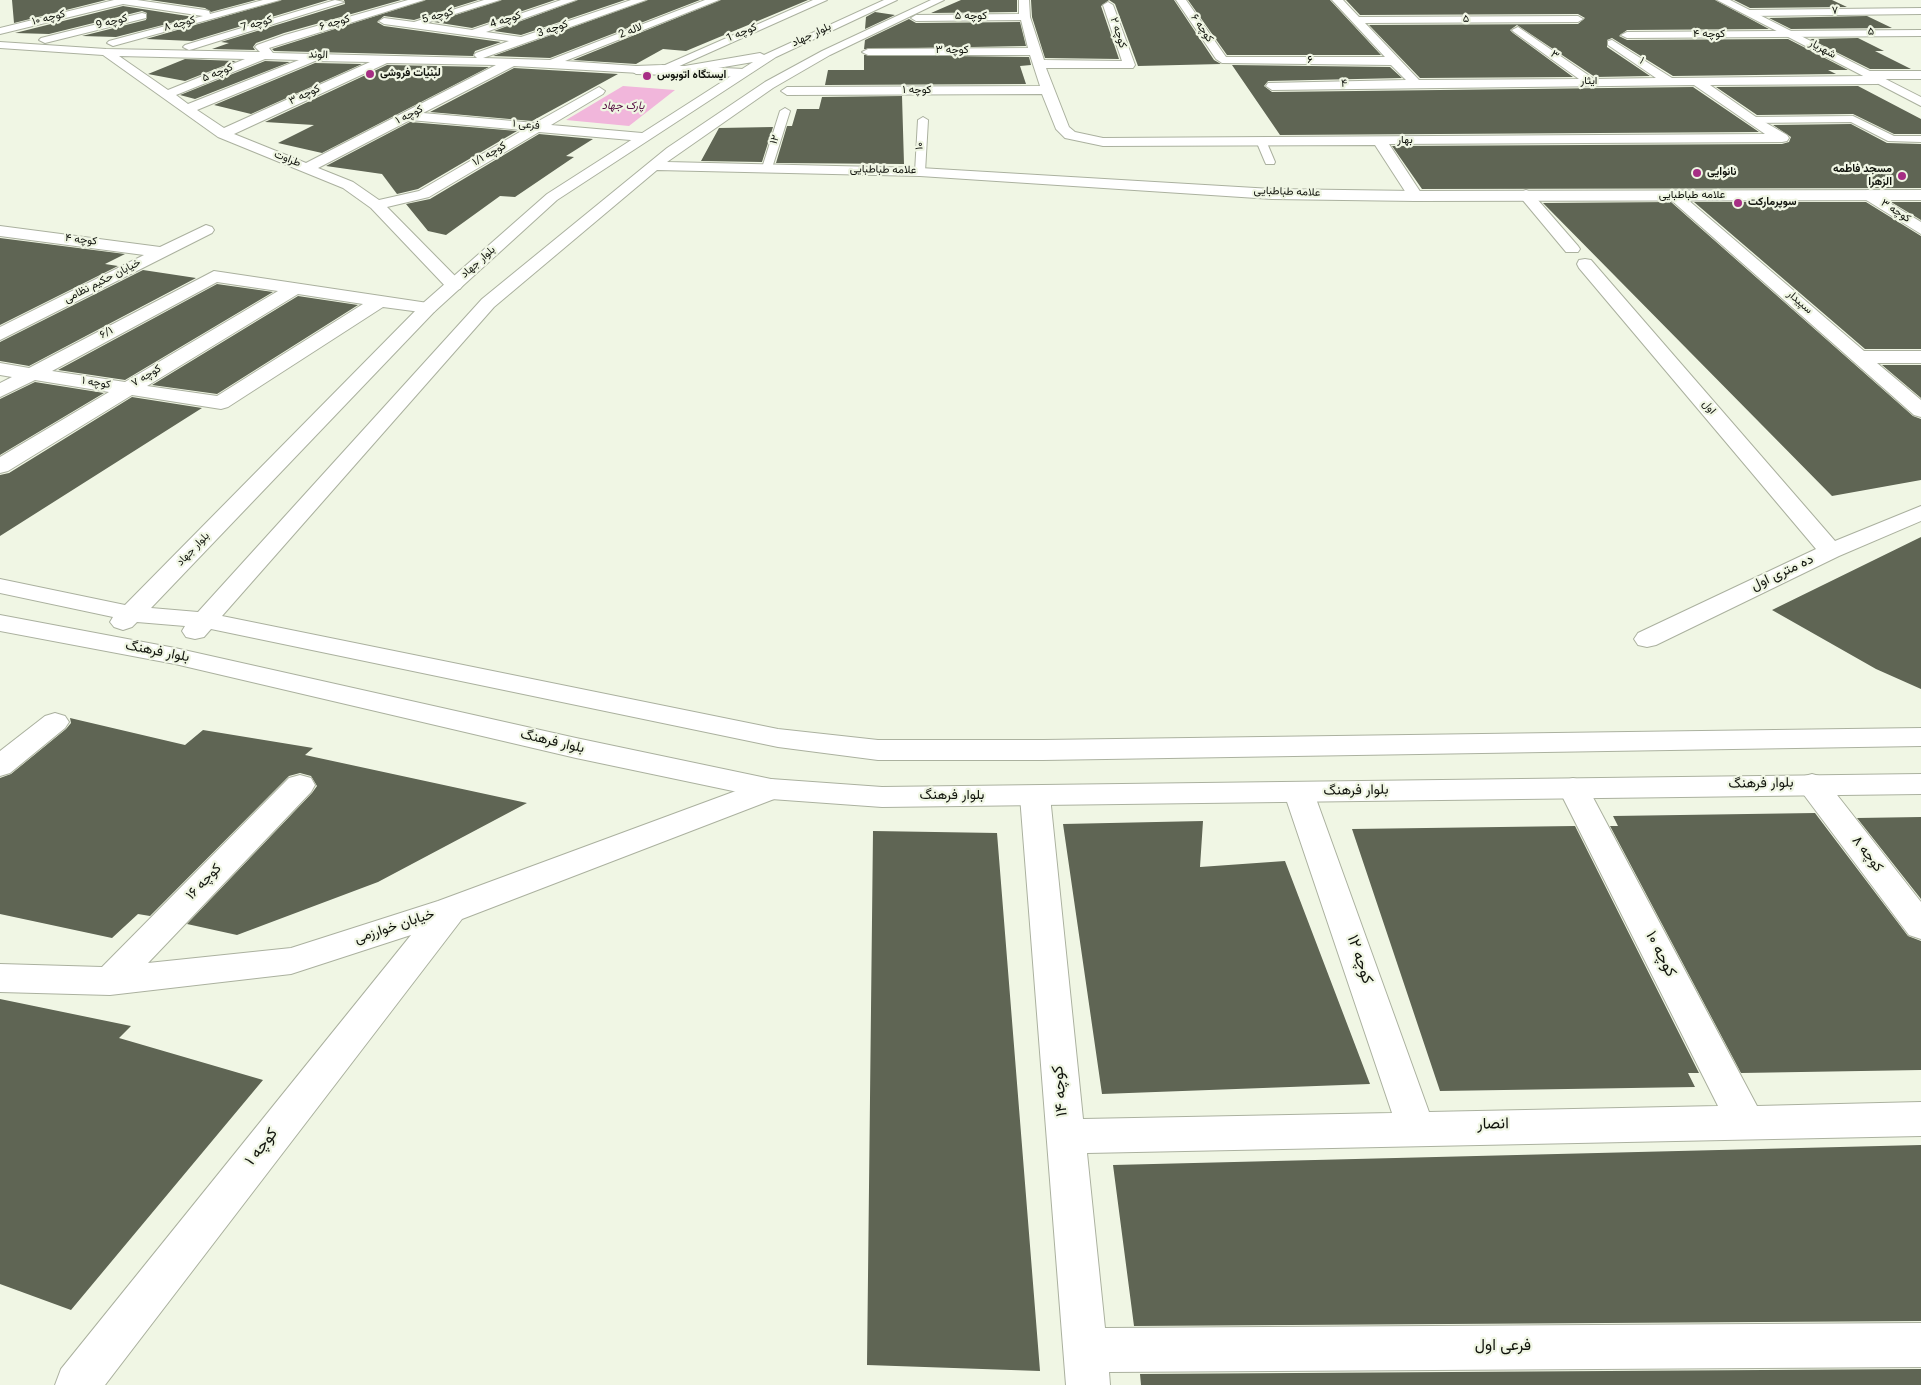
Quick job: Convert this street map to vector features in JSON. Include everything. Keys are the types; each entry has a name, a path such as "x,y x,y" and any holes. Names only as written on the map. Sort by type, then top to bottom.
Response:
{"street":[{"path":"121,0 217,15"},
{"name":"کوچه ۱۰","path":"2,29 121,0"},
{"name":"کوچه 9","path":"20,47 204,0"},
{"name":"کوچه ۸","path":"110,47 275,0"},
{"name":"کوچه 7","path":"178,53 196,44 343,2 326,0"},
{"name":"کوچه ۶","path":"268,54 262,47 290,37 419,0"},
{"name":"کوچه 5","path":"411,25 495,0"},
{"path":"546,0 567,1"},
{"name":"کوچه 3","path":"464,60 641,0"},
{"name":"لاله 2","path":"547,63 714,0"},
{"name":"کوچه 1","path":"662,69 822,0"},
{"name":"بلوار جهاد","path":"99,643 133,614 428,308 552,197 642,136 772,55 892,0"},
{"name":"بلوار جهاد","path":"175,656 204,620 488,303 654,166 780,84 939,0"},
{"name":"بهار","path":"1024,0 1025,17 1047,90 1063,129 1070,135 1103,142 1262,143 1782,138 1751,120 1696,82"},
{"name":"کوچه ۶","path":"1182,0 1223,59"},
{"name":"شهریار","path":"1722,0 1921,102"},
{"path":"1849,0 1876,12"},
{"name":"کوچه 4","path":"470,34 567,1"},
{"path":"1338,1 1358,2"},
{"path":"1338,1 1416,84"},
{"path":"364,5 389,9"},
{"name":"کوچه ۲","path":"1108,5 1126,62"},
{"path":"1558,6 1590,27"},
{"name":"۷","path":"1750,13 1921,11"},
{"name":"کوچه ۵","path":"916,18 1025,17"},
{"name":"۵","path":"1354,20 1578,19"},
{"path":"384,21 523,40"},
{"path":"17,26 66,35 110,47"},
{"name":"۳","path":"1518,30 1591,82"},
{"name":"۵","path":"1791,34 1921,33"},
{"name":"کوچه ۴","path":"1628,35 1791,34"},
{"name":"۱","path":"1612,43 1670,82"},
{"name":"الوند","path":"0,45 85,50 110,47 178,53 547,63 636,70 687,79 738,77"},
{"name":"طراوت","path":"110,47 168,94 223,134 348,185 376,205 454,285"},
{"name":"کوچه ۳","path":"868,52 1038,57 1129,65 1126,62"},
{"name":"کوچه ۵","path":"168,94 268,54"},
{"path":"691,106 687,79 772,55"},
{"path":"189,108 318,56"},
{"name":"کوچه ۳","path":"223,134 388,58"},
{"name":"۶","path":"1223,59 1393,61"},
{"name":"کوچه ۱","path":"308,168 512,62"},
{"name":"الوند","path":"636,70 662,69 687,79"},
{"path":"1874,77 1921,75"},
{"name":"کوچه ۱","path":"738,77 780,84 1047,90"},
{"name":"ایثار","path":"1416,84 1696,82 1874,77"},
{"name":"۴","path":"1272,86 1416,84"},
{"name":"کوچه ۱/۱","path":"376,205 424,194 599,91"},
{"name":"فرعی ۱","path":"410,116 642,136"},
{"path":"1380,141 1415,196"},
{"name":"علامه طباطبایی","path":"654,166 920,172 1272,194 1415,196 1921,195"},
{"name":"اول","path":"1526,195 1831,551"},
{"name":"کوچه ۳","path":"1868,195 1921,229"},
{"name":"سپیدار","path":"1675,196 1921,411"},
{"name":"خیابان حکیم نظامی","path":"6,325 35,316 206,230"},
{"name":"کوچه ۴","path":"1,232 162,252"},
{"name":"۶/۱","path":"0,391 214,276 294,289"},
{"path":"294,289 428,308"},
{"name":"کوچه ۷","path":"0,466 294,289"},
{"name":"کوچه ۱","path":"0,369 221,403 378,302"},
{"path":"1861,357 1921,357"},
{"name":"ده متری اول","path":"1647,639 1831,551 1921,513"},
{"path":"0,586 133,614 204,620 778,738 878,750 1043,750 1921,737"},
{"name":"بلوار فرهنگ","path":"0,624 175,656 566,746 771,789 882,797 1921,784"},
{"path":"0,766 55,722"},
{"name":"کوچه ۸","path":"1812,784 1921,926"},
{"name":"کوچه ۱۶","path":"110,981 300,785"},
{"name":"کوچه ۱۰","path":"1573,788 1745,1121"},
{"name":"خیابان خوارزمی","path":"0,978 110,981 291,961 450,910 771,789"},
{"name":"کوچه ۱۲","path":"1299,793 1416,1128"},
{"name":"کوچه ۱۴","path":"1035,796 1087,1368"},
{"name":"کوچه ۱","path":"77,1385 450,910"},
{"name":"انصار","path":"1066,1136 1921,1119"},
{"name":"فرعی اول","path":"1087,1368 1921,1345"}],"lane":[{"name":"۱۲","path":"767,168 785,111"},
{"path":"1751,120 1853,119 1892,139 1921,138"},
{"name":"۱۰","path":"920,172 922,120"},
{"path":"1262,143 1270,162"}],"green space":[{"name":"پارک جهاد","path":"623,86 675,90 629,126 566,120"}],"building":[{"path":"12,0 106,0 14,23"},
{"path":"150,0 256,0 211,12 205,8"},
{"path":"282,0 328,0 192,41 146,39"},
{"path":"344,0 401,0 284,33 256,43 253,47 255,50 212,49 229,43 221,42 345,4"},
{"path":"426,0 478,0 414,20 384,16 377,22 384,26 501,42 475,51 473,56 274,51 272,49"},
{"path":"502,0 555,0 472,28 434,22"},
{"path":"578,0 625,0 521,35 494,31"},
{"path":"648,0 700,0 550,58 493,56"},
{"path":"721,0 808,0 686,51 663,49 636,64 573,60"},
{"path":"961,0 1017,0 1017,12 931,13"},
{"path":"1031,0 1109,0 1101,6 1119,59 1045,58 1032,17"},
{"path":"1109,0 1174,0 1214,60 1221,64 1138,66 1115,4"},
{"path":"1188,0 1330,0 1381,55 1227,55"},
{"path":"1346,0 1715,0 1769,29 1627,30 1619,36 1627,40 1788,39 1848,70 1828,70 1836,74 1673,76 1612,38 1607,40 1607,47 1650,76 1595,77 1517,25 1510,30 1573,77 1420,78 1369,25 1578,24 1585,18 1578,14 1360,15"},
{"path":"1734,0 1832,0 1847,7 1750,8"},
{"path":"123,6 194,17 116,37 82,36 146,20 147,13 142,11 49,34 15,33"},
{"path":"875,12 895,15 865,29 866,17"},
{"path":"1867,16 1892,28 1791,29 1769,18"},
{"path":"909,19 916,23 1020,22 1026,46 864,49 865,40"},
{"path":"1858,38 1884,51 1875,51 1911,69 1870,69 1810,39"},
{"path":"864,55 1029,57 1031,65 1020,66 1026,84 825,85 828,70 864,70"},
{"path":"185,59 236,61 185,81 148,74"},
{"path":"265,61 290,62 195,99 180,95"},
{"path":"315,63 362,64 251,114 214,105"},
{"path":"387,65 489,67 322,153 278,143 314,125 265,122"},
{"path":"1232,65 1390,67 1402,78 1268,81 1264,86 1272,92 1693,87 1759,132 1280,135"},
{"path":"514,68 618,74 532,121 430,112"},
{"path":"1858,86 1921,119 1921,134 1894,134 1853,114 1757,115 1716,87"},
{"path":"902,96 904,164 776,163 787,126 792,126 797,109 819,109 822,97"},
{"path":"410,122 517,131 418,189 397,194 382,174 326,166"},
{"path":"1851,124 1887,143 1921,144 1921,188 1422,189 1392,146 1782,144 1789,142 1791,137 1773,125"},
{"path":"773,127 762,162 701,161 719,128"},
{"path":"539,134 593,139 566,156 574,157 515,197 500,196 446,235 428,231 406,204 430,199"},
{"path":"1671,202 1913,416 1921,419 1921,480 1832,496 1543,203"},
{"path":"1694,202 1866,202 1921,236 1921,349 1865,349"},
{"path":"1891,202 1921,202 1921,220"},
{"path":"0,238 125,254 105,264 118,266 0,325"},
{"path":"143,270 196,278 29,366 0,361 0,342"},
{"path":"217,284 273,292 125,380 58,370"},
{"path":"298,296 358,305 217,394 152,385"},
{"path":"1882,365 1921,365 1921,398"},
{"path":"35,382 104,393 0,455 0,399"},
{"path":"132,397 202,408 0,536 0,475 9,473"},
{"path":"1921,537 1921,689 1876,669 1772,610"},
{"path":"70,718 185,745 203,730 313,748 305,755 527,803 378,882 237,935 187,924 317,786 311,776 300,773 289,776 150,916 138,914 112,938 0,914 0,778 11,774 66,729 71,723"},
{"path":"1815,813 1908,936 1921,941 1921,1070 1741,1073 1610,826 1618,826 1613,816"},
{"path":"1921,817 1921,899 1857,818"},
{"path":"1203,821 1200,867 1285,861 1370,1084 1102,1094 1063,824"},
{"path":"1575,826 1699,1073 1688,1073 1695,1087 1440,1091 1352,829"},
{"path":"873,831 997,833 1040,1371 867,1365"},
{"path":"0,999 131,1026 119,1038 263,1080 71,1310 0,1284"},
{"path":"1921,1145 1921,1321 1134,1326 1113,1165"},
{"path":"1921,1369 1921,1385 1141,1385 1140,1374"}],"place":[{"name":"لبنیات فروشی","path":"370,74"},
{"name":"ایستگاه اتوبوس","path":"647,76"},
{"name":"نانوایی","path":"1697,173"},
{"name":"مسجد فاطمه الزهرا","path":"1902,176"},
{"name":"سوپرمارکت","path":"1738,203"}]}
